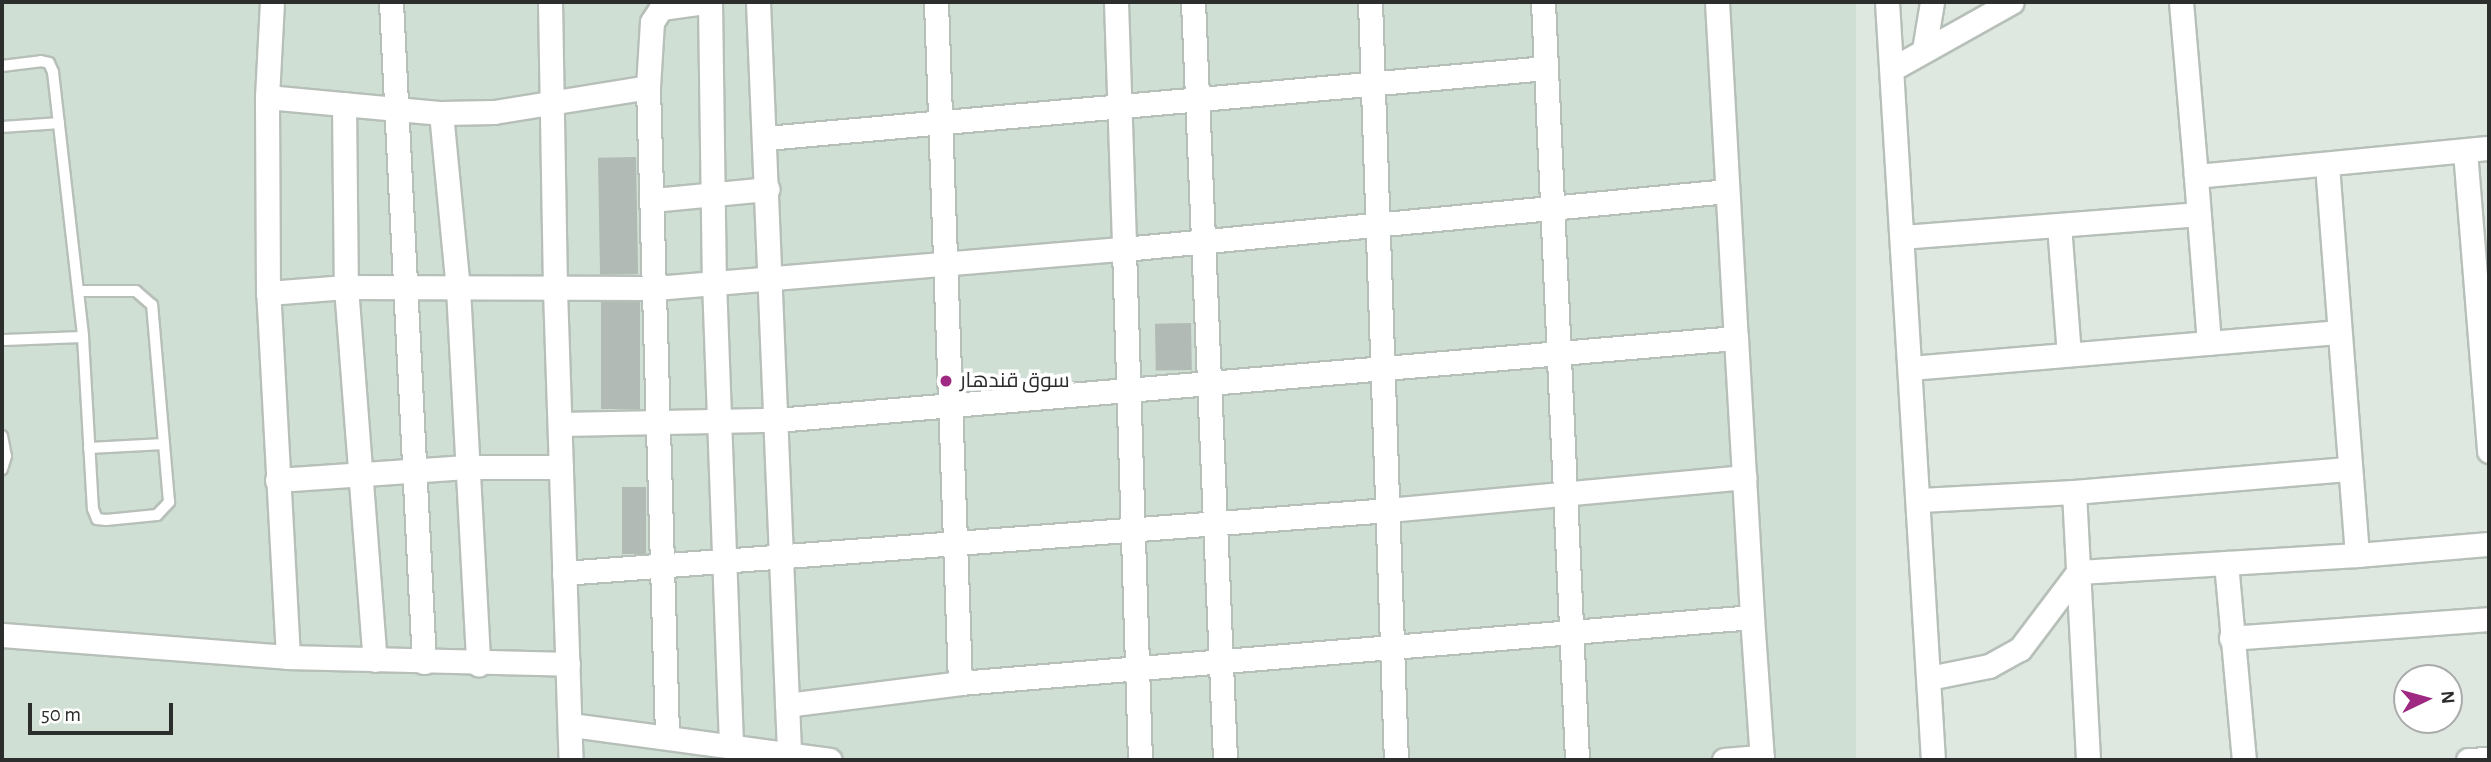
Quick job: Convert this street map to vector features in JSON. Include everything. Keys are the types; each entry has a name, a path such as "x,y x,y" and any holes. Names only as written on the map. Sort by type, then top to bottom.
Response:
{"street":[{"path":"272,2 267,97 268,293 276,480 288,657"},
{"path":"391,2 424,662"},
{"path":"550,2 555,290 571,760"},
{"path":"667,735 648,88 652,22 661,8 708,2 723,563 732,744"},
{"path":"758,2 766,138 769,276 789,752"},
{"path":"936,2 953,404 960,683"},
{"path":"1116,2 1135,528 1140,760"},
{"path":"1193,2 1195,101 1212,381 1225,760"},
{"path":"1370,2 1385,366 1396,760"},
{"path":"1543,2 1577,760"},
{"path":"1717,2 1762,758 1724,760"},
{"path":"1887,2 1920,500 1933,760"},
{"path":"1924,50 1932,2"},
{"path":"1892,69 2012,2"},
{"path":"2181,2 2208,343"},
{"path":"766,138 1374,86 1546,68"},
{"path":"267,97 441,113 550,104 648,88"},
{"path":"344,104 346,287 363,472 375,660"},
{"path":"441,113 458,289 478,664"},
{"path":"2196,176 2489,148"},
{"path":"2465,151 2489,451"},
{"path":"2327,164 2337,332 2357,555"},
{"path":"653,200 767,189"},
{"path":"268,293 346,287 555,290 655,288 769,276 946,266 1727,191"},
{"path":"1902,237 2198,214"},
{"path":"2059,225 2069,354"},
{"path":"1910,368 2337,332"},
{"path":"560,424 776,420 1736,338"},
{"path":"276,480 416,469 561,467"},
{"path":"1920,500 2074,492 2350,469"},
{"path":"564,573 782,559 1135,528 1389,510 1744,477"},
{"path":"2074,492 2088,760"},
{"path":"1929,678 1989,666 2020,649 2078,572 2489,544"},
{"path":"2226,563 2244,760"},
{"path":"787,705 960,683 1752,617"},
{"path":"2231,638 2489,619"},
{"path":"2,635 288,657 478,664 568,664"},
{"path":"570,725 667,735 830,760"},
{"path":"2468,760 2489,759"}],"lane":[{"path":"2,66 49,63 59,123 83,337 93,509 97,519 106,520 166,510 164,444 152,306 136,291 78,291"},
{"path":"2,127 59,123"},
{"path":"2,340 83,337"},
{"path":"2,436 6,456 2,469"},
{"path":"89,449 164,444"}],"shaded area":[{"name":"سوق قندهار","path":"2,2 1856,2 1856,760 2,760"}],"building":[{"path":"636,157 638,274 600,275 598,158"},
{"path":"601,302 640,302 640,409 601,409"},
{"path":"1191,323 1192,370 1156,371 1155,324"},
{"path":"622,487 646,487 646,554 622,554"}],"place":[{"name":"سوق قندهار","path":"946,381"}]}
